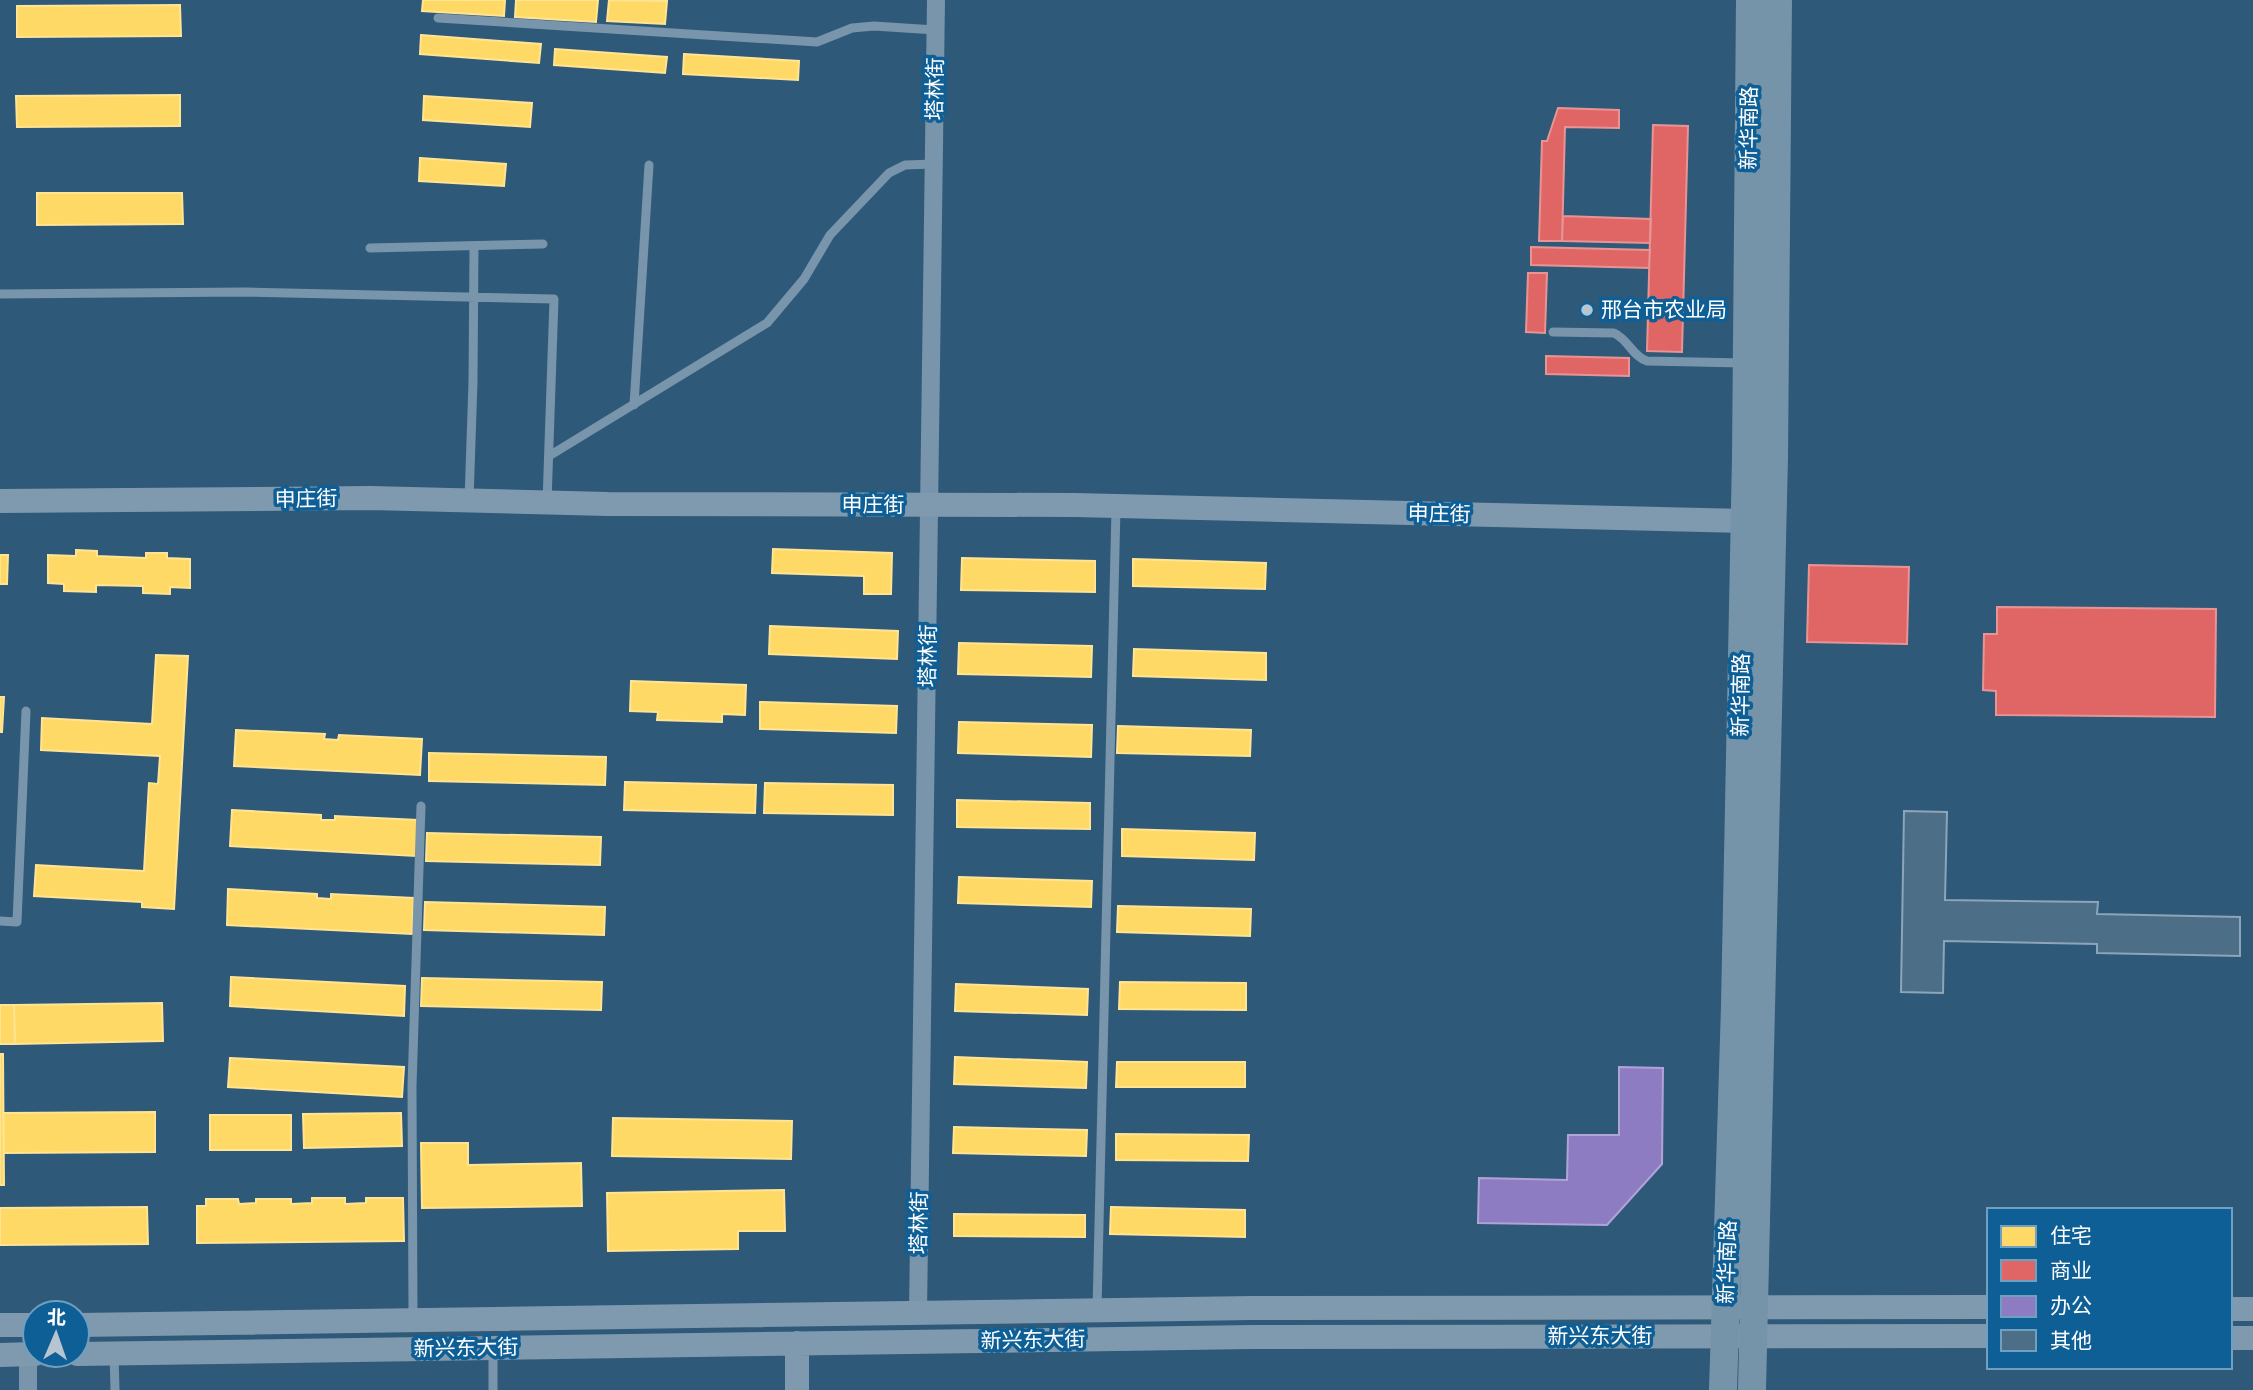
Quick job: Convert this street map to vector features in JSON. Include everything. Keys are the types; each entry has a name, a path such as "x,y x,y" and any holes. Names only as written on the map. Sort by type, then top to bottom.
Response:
{"main road":[{"name":"新华南路","path":"1723,1390 1736,992 1745,521 1750,0"},
{"name":"新华南路","path":"1752,1390 1774,457 1778,0"},
{"name":"申庄街","path":"0,501 371,498 547,502 1116,506 1745,521"},
{"name":"新兴东大街","path":"91,1325 1097,1310 1987,1307"},
{"path":"2232,1309 2253,1309"},
{"path":"0,1325 21,1325"},
{"name":"新兴东大街","path":"91,1354 1252,1337 1987,1336"},
{"path":"2232,1338 2253,1338"},
{"path":"797,1343 797,1390"},
{"path":"0,1354 21,1354"}],"street":[{"name":"塔林街","path":"918,1313 936,0"},
{"path":"28,1390 30,1369"}],"lane":[{"path":"438,18 817,42 852,28 874,26 935,30"},
{"path":"549,456 767,323 804,279 830,235 889,173 905,165 934,164"},
{"path":"634,405 649,165"},
{"path":"370,248 543,244"},
{"path":"469,501 474,246"},
{"path":"0,294 245,292 554,299 547,502"},
{"path":"1553,332 1614,333 1623,337 1640,358 1647,361 1747,363"},
{"path":"1097,1310 1116,506"},
{"path":"0,921 17,922 26,711"},
{"path":"413,1320 412,1086 421,806"},
{"path":"493,1348 493,1390"},
{"path":"114,1353 115,1390"}],"building: 住宅":[{"path":"423,0 505,0 504,16 422,11"},
{"path":"516,0 598,0 596,22 515,17"},
{"path":"609,0 667,1 665,24 607,21"},
{"path":"180,5 181,36 17,37 17,6"},
{"path":"421,35 541,44 539,63 420,54"},
{"path":"555,49 667,57 665,73 554,65"},
{"path":"684,54 799,61 798,80 683,74"},
{"path":"180,95 180,126 17,127 16,96"},
{"path":"424,96 532,103 530,127 423,120"},
{"path":"420,158 506,164 504,186 419,181"},
{"path":"37,193 182,193 183,224 37,225"},
{"path":"773,549 892,553 891,594 864,594 864,576 772,573"},
{"path":"76,550 97,551 97,556 146,558 146,553 167,553 167,558 190,559 190,588 170,587 170,594 143,593 143,586 96,585 96,592 64,591 64,584 48,583 48,555 76,556"},
{"path":"0,555 8,555 7,584 0,584"},
{"path":"962,558 1095,561 1095,592 961,590"},
{"path":"1133,559 1266,563 1265,589 1133,586"},
{"path":"770,626 898,631 897,659 769,654"},
{"path":"959,643 1092,646 1091,677 958,674"},
{"path":"1134,649 1266,653 1266,680 1133,676"},
{"path":"156,655 188,656 174,909 142,907 142,902 34,896 36,865 144,871 149,783 158,784 160,756 41,750 42,718 152,724"},
{"path":"631,681 746,685 745,715 722,714 722,722 657,720 658,712 630,711"},
{"path":"0,697 4,697 2,732 0,732"},
{"path":"760,702 897,706 896,733 760,729"},
{"path":"959,722 1092,725 1091,757 958,753"},
{"path":"1118,726 1251,730 1250,756 1117,753"},
{"path":"236,730 325,734 324,739 338,740 339,735 422,739 420,775 234,766"},
{"path":"429,753 606,757 605,785 429,781"},
{"path":"625,782 756,785 755,813 624,810"},
{"path":"765,783 893,785 893,815 764,813"},
{"path":"957,800 1090,803 1090,829 957,827"},
{"path":"232,810 321,815 321,820 335,820 335,816 418,820 416,856 230,846"},
{"path":"1122,829 1255,833 1254,860 1122,856"},
{"path":"427,833 601,837 600,865 426,861"},
{"path":"959,877 1092,881 1091,907 958,903"},
{"path":"228,889 317,894 317,898 331,899 331,894 414,898 412,934 227,925"},
{"path":"425,902 605,907 604,935 424,930"},
{"path":"1118,906 1251,909 1250,936 1117,932"},
{"path":"231,977 405,986 404,1016 230,1006"},
{"path":"422,978 602,982 601,1010 421,1006"},
{"path":"1120,982 1246,983 1246,1010 1119,1009"},
{"path":"956,984 1088,989 1087,1015 955,1011"},
{"path":"162,1003 163,1041 15,1044 14,1005"},
{"path":"0,1005 14,1005 15,1044 0,1044"},
{"path":"0,1054 3,1054 4,1185 0,1185"},
{"path":"955,1057 1087,1062 1086,1088 954,1084"},
{"path":"230,1058 404,1067 402,1097 228,1087"},
{"path":"1117,1062 1245,1062 1245,1087 1116,1087"},
{"path":"155,1112 155,1152 4,1153 3,1113"},
{"path":"401,1113 402,1146 304,1148 303,1114"},
{"path":"210,1115 291,1115 291,1150 210,1150"},
{"path":"613,1118 792,1121 791,1159 612,1156"},
{"path":"954,1127 1087,1130 1086,1156 953,1153"},
{"path":"1116,1134 1249,1135 1248,1161 1116,1160"},
{"path":"421,1143 468,1143 468,1165 581,1163 582,1206 422,1208"},
{"path":"784,1190 785,1231 738,1231 738,1249 608,1251 607,1193"},
{"path":"312,1198 345,1198 345,1204 366,1203 366,1198 403,1198 404,1241 197,1243 197,1206 206,1206 206,1199 238,1199 239,1204 256,1203 256,1199 291,1199 291,1204 312,1203"},
{"path":"147,1207 148,1244 0,1245 0,1208"},
{"path":"1111,1207 1245,1210 1245,1237 1110,1234"},
{"path":"954,1214 1085,1215 1085,1237 954,1236"}],"building: 商业":[{"path":"1558,108 1619,110 1619,128 1565,127 1562,241 1539,241 1542,141 1547,141"},
{"path":"1653,125 1688,126 1682,352 1647,351"},
{"path":"1563,216 1651,219 1650,243 1562,241"},
{"path":"1531,247 1650,250 1649,268 1531,265"},
{"path":"1528,273 1547,273 1545,333 1526,332"},
{"path":"1546,356 1629,358 1629,376 1546,374"},
{"path":"1809,565 1909,567 1907,644 1807,642"},
{"path":"1997,607 2216,609 2215,717 1996,715 1996,691 1983,690 1984,634 1997,634"}],"building: 办公":[{"path":"1619,1067 1663,1068 1662,1164 1607,1225 1478,1223 1479,1178 1567,1180 1568,1135 1619,1135"}],"building: 其他":[{"path":"1904,811 1947,812 1945,900 2098,902 2097,914 2240,917 2240,956 2097,953 2097,944 1944,941 1943,993 1901,992"}],"place":[{"name":"邢台市农业局","path":"1587,310"}]}
